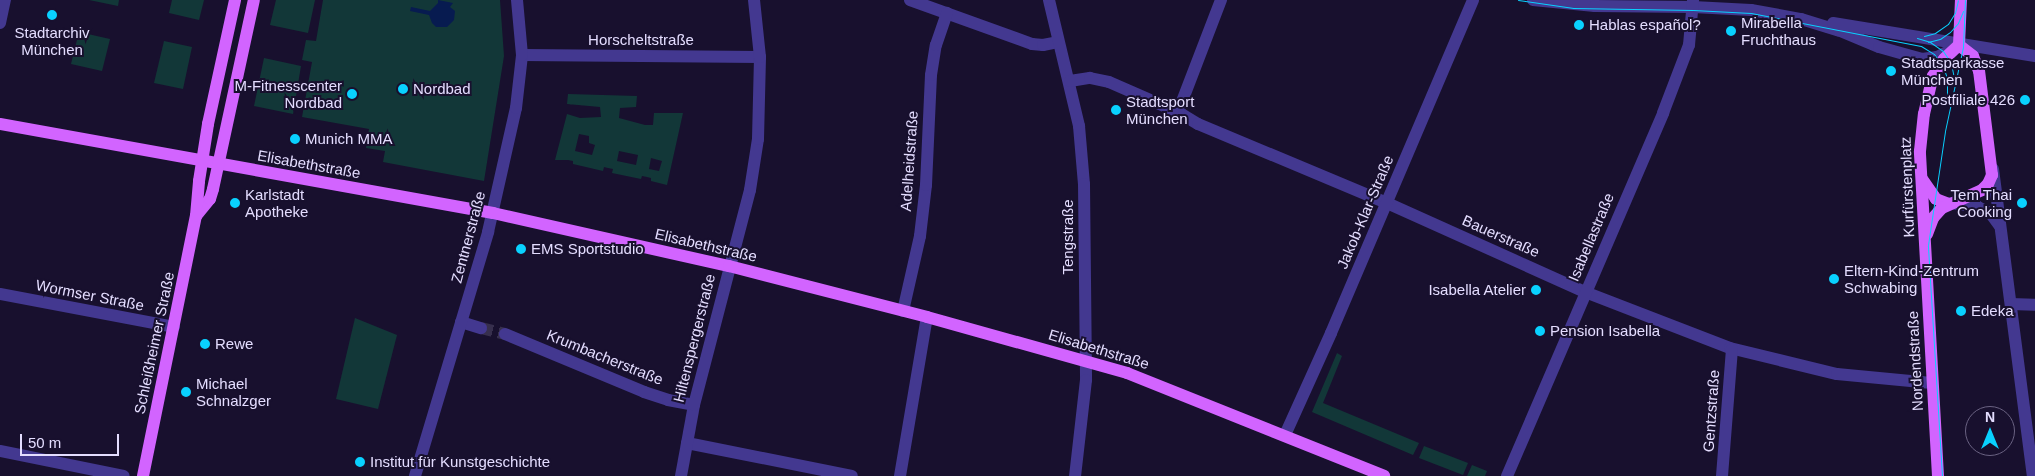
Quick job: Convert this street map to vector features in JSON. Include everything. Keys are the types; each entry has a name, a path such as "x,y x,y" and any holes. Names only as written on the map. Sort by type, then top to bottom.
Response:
{"main road":[{"name":"Schleißheimer Straße","path":"142,476 196,216 202,162 235,0"},
{"name":"Schleißheimer Straße","path":"196,216 210,199 254,0"},
{"path":"1959,44 1961,0"},
{"name":"Kurfürstenplatz","path":"1959,44 1972,56 1979,71 1992,167 1990,182 1984,189 1950,204 1933,218 1925,244 1921,177 1922,129 1926,101 1934,76 1944,59 1959,44"},
{"name":"Elisabethstraße","path":"0,124 202,162 493,212 728,266 927,317 1127,373 1384,476"},
{"path":"1921,177 1934,197 1950,204"},
{"name":"Nordendstraße","path":"1925,244 1938,476"}],"street":[{"path":"0,23 5,0"},
{"name":"Zentnerstraße","path":"415,476 493,212 516,108 522,55 517,0"},
{"name":"Hiltenspergerstraße","path":"681,476 694,405 728,266 750,190 758,139 760,57 754,0"},
{"path":"910,0 1032,44 1043,45 1058,42"},
{"name":"Tengstraße","path":"1049,0 1058,42 1070,81 1079,126 1084,184 1086,380 1075,476"},
{"path":"1178,112 1221,0"},
{"name":"Jakob-Klar-Straße","path":"1284,436 1387,203 1473,0"},
{"path":"1534,0 1595,6 1693,3 1751,10 2035,56"},
{"name":"Isabellastraße","path":"1507,476 1663,113 1689,45 1693,3"},
{"name":"Adelheidstraße","path":"903,311 918,244 924,202 931,75 936,45 947,13"},
{"path":"1801,19 1838,30 1879,47 1917,58 1926,64 1934,76"},
{"path":"1917,58 1937,57 1959,44"},
{"name":"Horscheltstraße","path":"522,55 760,57"},
{"name":"Bauerstraße","path":"1070,81 1096,78 1178,112 1198,124 1387,203 1585,292 1732,349 1837,374 1932,383"},
{"name":"Kurfürstenplatz","path":"1992,167 2033,476"},
{"path":"1950,204 1970,204 1983,209 1995,217 2000,227"},
{"name":"Wormser Straße","path":"0,294 174,327"},
{"path":"2011,304 2035,305"},
{"path":"900,476 927,317"},
{"path":"461,322 482,328"},
{"name":"Krumbacherstraße","path":"505,334 644,392 668,400 694,405"},
{"name":"Gentzstraße","path":"1722,476 1732,349"},
{"path":"687,443 852,476"},
{"path":"0,451 124,476"}],"green space":[{"path":"89,0 119,0 118,6"},
{"path":"172,0 204,0 199,20 169,13"},
{"path":"276,0 315,0 308,33 270,25"},
{"name":"Nordbad","path":"323,0 500,0 504,56 484,181 383,162 385,151 366,148 369,129 302,117 312,62 302,60 306,40 316,41"},
{"path":"79,32 110,39 102,71 71,64"},
{"path":"164,41 192,47 183,89 154,83"},
{"path":"264,58 301,66 293,114 254,106"},
{"path":"568,94 637,96 636,107 620,108 619,118 645,125 653,125 654,113 683,113 667,185 651,181 651,178 647,177 642,176 641,179 612,173 613,169 604,167 603,171 573,164 573,161 555,160 567,114 580,118 601,117 600,107 567,104","holes":["579,134 589,136 589,143 595,145 592,155 575,151","619,151 638,155 636,165 617,161","651,158 662,161 659,171 649,169"]},
{"path":"355,318 397,335 378,409 336,399"},
{"path":"1337,353 1342,356 1323,403 1419,443 1413,455 1312,412"},
{"path":"1424,446 1468,463 1463,475 1419,458"},
{"path":"1472,465 1487,471 1485,476 1467,476"}],"water":[{"path":"438,0 453,3 450,7 455,11 454,20 447,27 436,27 429,15 410,11 411,7 430,11 438,3"}],"tunnel":[{"path":"481,328 505,334"}],"tram line":[{"path":"1518,0 1573,8 1751,13 1921,46 1934,54 1943,66 1947,78 1947,95"},
{"path":"1924,36 1935,33 1948,24 1955,13 1958,0"},
{"path":"1942,476 1928,245 1945,131 1963,47 1965,0"},
{"path":"1928,42 1940,39 1950,32 1958,23 1963,11"},
{"path":"1917,38 1930,42 1943,51 1951,63 1954,78"}],"place":[{"name":"Stadtarchiv München","path":"52,15"},
{"name":"Hablas español?","path":"1579,25"},
{"name":"Mirabella Fruchthaus","path":"1731,31"},
{"name":"Stadtsparkasse München","path":"1891,71"},
{"name":"Nordbad","path":"403,89"},
{"name":"M-Fitnesscenter Nordbad","path":"352,94"},
{"name":"Postfiliale 426","path":"2025,100"},
{"name":"Stadtsport München","path":"1116,110"},
{"name":"Munich MMA","path":"295,139"},
{"name":"Karlstadt Apotheke","path":"235,203"},
{"name":"Tem Thai Cooking","path":"2022,203"},
{"name":"EMS Sportstudio","path":"521,249"},
{"name":"Eltern-Kind-Zentrum Schwabing","path":"1834,279"},
{"name":"Isabella Atelier","path":"1536,290"},
{"name":"Edeka","path":"1961,311"},
{"name":"Pension Isabella","path":"1540,331"},
{"name":"Rewe","path":"205,344"},
{"name":"Michael Schnalzger","path":"186,392"},
{"name":"Institut für Kunstgeschichte","path":"360,462"}]}
